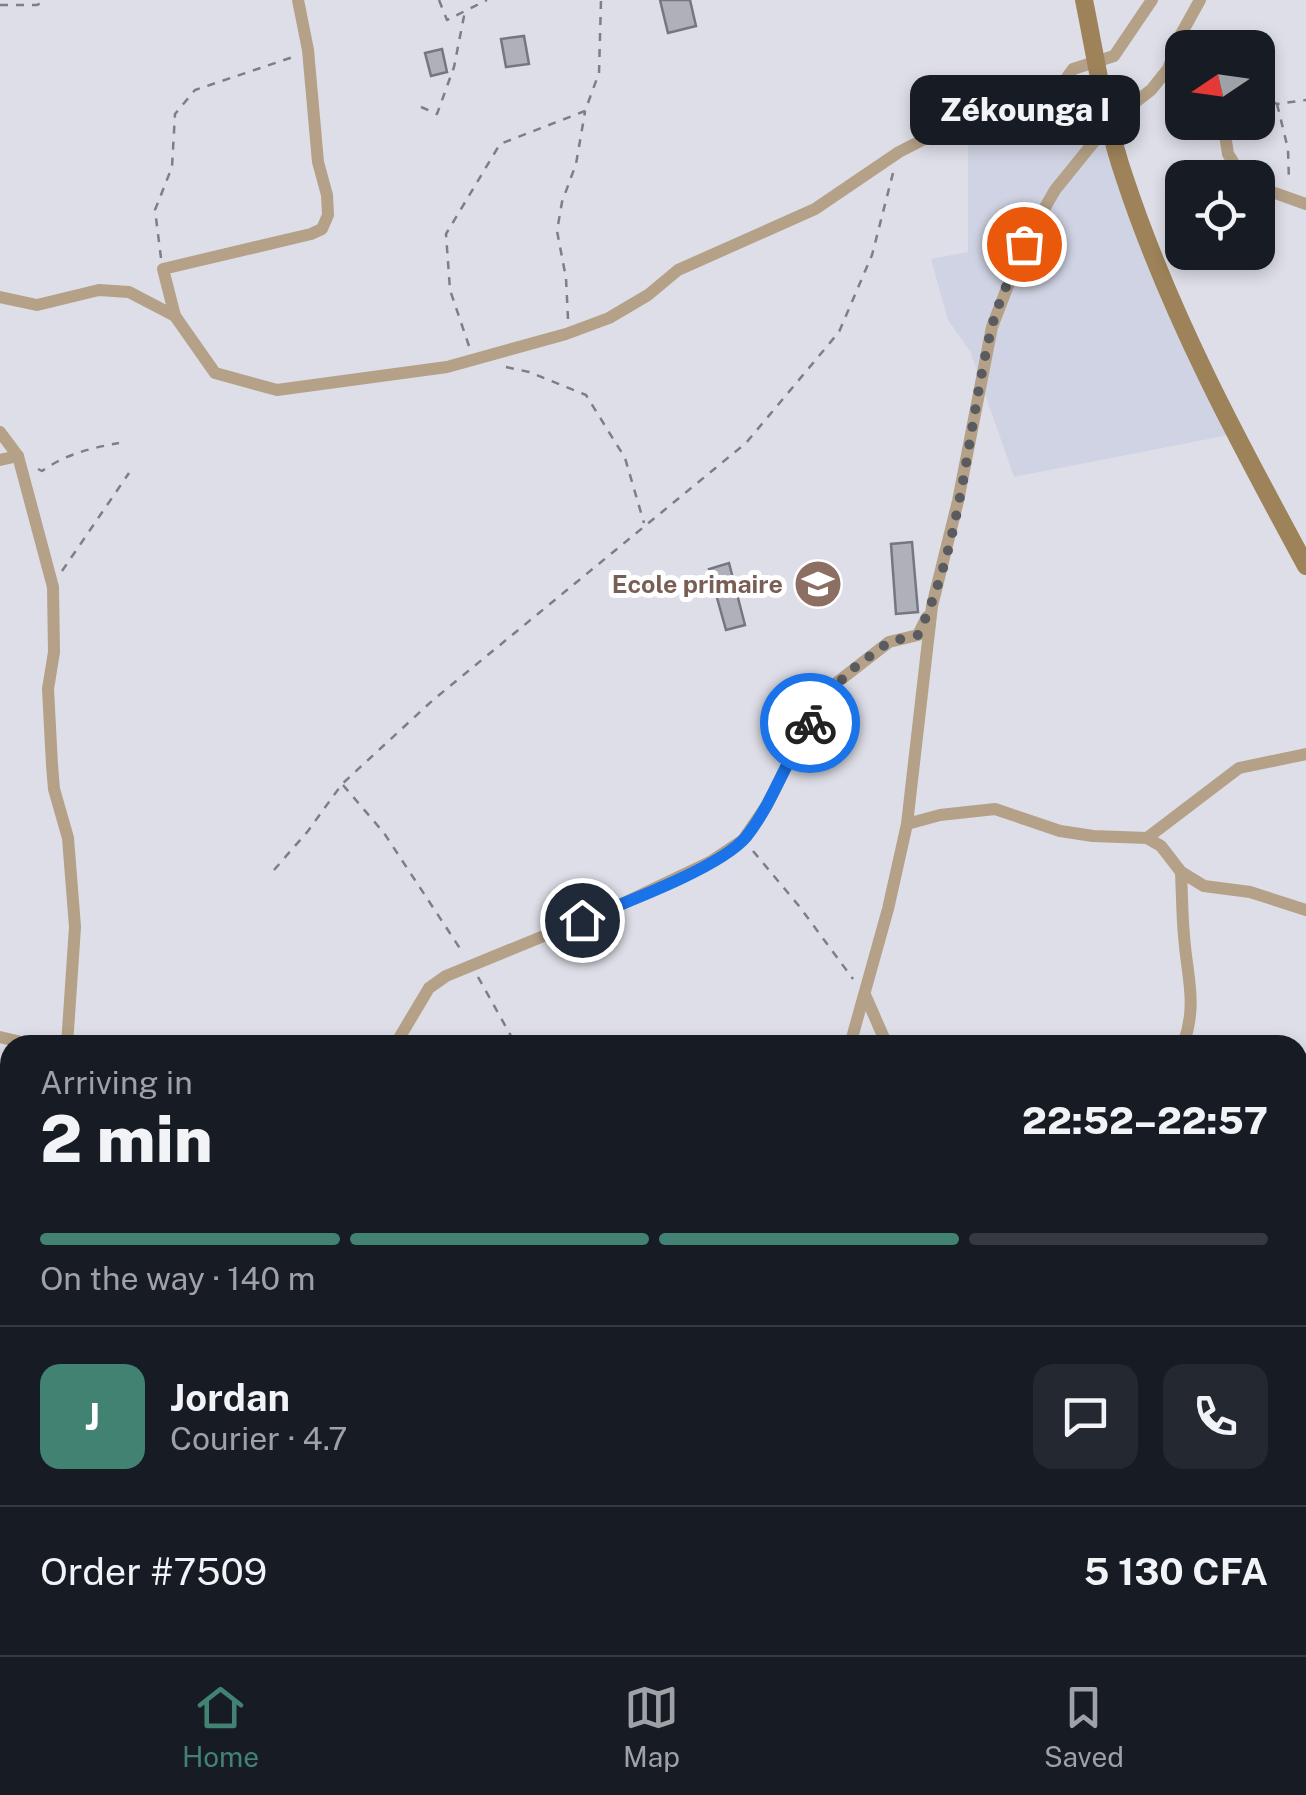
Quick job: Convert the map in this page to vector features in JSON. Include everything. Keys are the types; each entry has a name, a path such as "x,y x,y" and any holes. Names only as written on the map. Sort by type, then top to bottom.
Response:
{"street":[{"path":"298,0 308,50 318,162 327,195 328,216 322,229 163,269 175,316 215,373 277,390 446,367 566,334 631,306 678,270 815,210 899,152 940,131 1047,113 1057,106 1063,83 1073,69 1097,64 1117,52 1152,0"},
{"path":"1084,0 1110,122 1135,208 1211,391 1306,566"},
{"path":"1183,30 1200,0"},
{"path":"853,1035 907,824 932,606 958,502 992,327 1024,244 1054,190 1110,122 1151,90 1165,74"},
{"path":"1275,194 1306,204"},
{"path":"0,297 37,304 99,290 129,292 175,316"},
{"path":"0,432 18,456 53,587 54,652 48,689 52,765 54,789 68,838 75,927 68,1035"},
{"path":"0,460 18,456"},
{"path":"401,1035 428,988 471,964 622,904 710,862 744,840 798,741 836,684 889,642 918,635 932,606"},
{"path":"1148,838 1239,768 1306,754"},
{"path":"907,824 940,815 995,809 1060,831 1148,838 1160,846 1181,872 1204,886 1250,892 1306,910"},
{"path":"1181,872 1193,1000 1187,1035"},
{"path":"865,996 883,1035"}],"path":[{"path":"0,5 37,5 46,0"},
{"path":"439,0 447,20 488,0"},
{"path":"566,334 569,312 557,231 562,202 576,164 585,111 599,73 601,0"},
{"path":"421,107 437,114 454,68 465,11"},
{"path":"163,269 155,210 172,167 175,114 195,90 286,61 308,50"},
{"path":"1290,200 1288,149 1276,104 1306,100"},
{"path":"585,111 500,144 446,234 450,290 474,360 529,372 586,395 626,458 645,524"},
{"path":"274,870 342,784 432,700 746,443 839,332 872,255 899,152"},
{"path":"18,456 42,471 86,449 120,443"},
{"path":"53,587 128,473"},
{"path":"342,784 384,833 471,964 510,1035"},
{"path":"744,840 799,906 865,996"}],"shaded area":[{"path":"1101,83 1124,176 1234,434 1014,477 970,351 948,320 931,259 968,252 968,112"}],"building":[{"path":"660,0 690,0 696,26 668,33"},
{"path":"524,36 529,64 506,67 501,39"},
{"path":"442,49 447,72 431,76 425,53"},
{"path":"912,542 918,612 896,614 891,544"},
{"path":"729,563 745,625 726,630 709,569"}],"way so far":[{"path":"810,723 846,674 889,642 918,635 932,606 965,470 992,327 1024,244"}],"place":[{"name":"Zékounga I","path":"1024,244"},
{"name":"Ecole primaire","path":"818,584"}],"route":[{"path":"582,920 710,862 744,840 810,723"}]}
